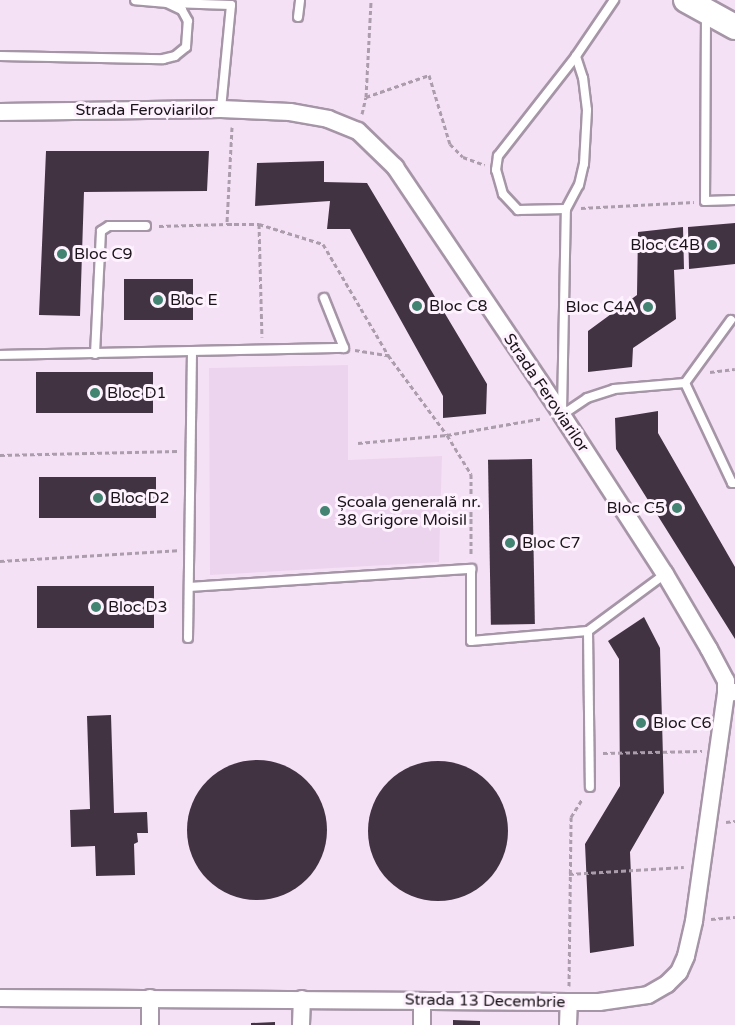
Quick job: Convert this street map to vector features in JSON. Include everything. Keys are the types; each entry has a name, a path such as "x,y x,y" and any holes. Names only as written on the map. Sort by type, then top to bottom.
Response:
{"street":[{"path":"696,5 735,15"},
{"path":"696,5 735,27"},
{"name":"Strada Feroviarilor","path":"0,111 290,112 328,119 358,131 395,167 562,415 665,574 720,668 731,693"},
{"name":"Strada 13 Decembrie","path":"0,998 569,1002 624,1000 648,995 667,984 679,972 686,956 694,921 717,750 731,693"},
{"path":"150,998 150,1025"},
{"path":"301,1025 302,999"},
{"path":"422,1001 422,1025"},
{"path":"568,1025 569,1002"}],"lane":[{"path":"135,0 231,5 227,110"},
{"path":"298,17 300,0"},
{"path":"566,209 518,210 503,194 496,170 498,156 576,56 614,0"},
{"path":"0,56 163,59 176,56 186,47 188,21 182,10 167,3"},
{"path":"696,5 705,201 735,200"},
{"path":"562,415 566,209 579,186 584,164 587,110 583,78 576,56"},
{"path":"95,354 101,231 109,226 146,226"},
{"path":"0,355 344,348 324,298"},
{"path":"562,415 587,398 614,389 685,383 731,320"},
{"path":"188,638 192,352"},
{"path":"685,383 732,483 735,483"},
{"path":"189,587 471,569 471,641 588,631 665,574"},
{"path":"588,631 590,787"}],"path":[{"path":"358,131 366,97 371,0"},
{"path":"366,97 429,75 450,144 463,157 496,170"},
{"path":"227,110 227,224"},
{"path":"566,209 705,201"},
{"path":"260,224 263,351"},
{"path":"146,226 260,224 323,244 388,355 447,435 471,474 471,569"},
{"path":"344,348 388,355"},
{"path":"693,374 735,369"},
{"path":"358,443 447,435 562,415"},
{"path":"0,455 190,451"},
{"path":"0,561 189,549"},
{"path":"590,753 717,750"},
{"path":"569,1002 571,817 590,787"},
{"path":"569,874 701,866"},
{"path":"694,921 735,918"}],"shaded area":[{"name":"Școala generală nr. 38 Grigore Moisil","path":"348,365 348,460 442,456 439,562 210,575 209,368"}],"building":[{"name":"Bloc C9","path":"46,151 209,151 207,191 84,192 80,316 39,315"},
{"name":"Bloc C8","path":"324,161 324,182 367,183 487,384 486,414 443,418 443,396 350,229 327,229 330,201 255,206 257,163"},
{"name":"Bloc C4B","path":"735,223 735,264 689,269 688,227"},
{"name":"Bloc C4A","path":"683,227 684,269 674,270 676,319 633,348 632,367 588,372 588,331 637,295 638,232"},
{"name":"Bloc E","path":"124,279 193,279 193,320 124,320"},
{"name":"Bloc D1","path":"36,372 153,372 153,413 36,413"},
{"name":"Bloc C5","path":"658,411 658,433 735,567 735,639 616,449 615,418"},
{"name":"Bloc C7","path":"532,459 535,624 491,625 488,460"},
{"name":"Bloc D2","path":"39,477 156,477 156,518 39,518"},
{"name":"Bloc D3","path":"37,586 154,586 154,628 37,628"},
{"name":"Bloc C6","path":"644,617 660,648 664,793 630,852 634,946 590,953 585,844 620,786 619,659 608,641"},
{"path":"111,715 114,813 147,812 148,833 137,833 138,842 134,844 135,875 96,876 95,846 71,847 70,810 90,809 87,716"},
{"path":"257,760 284,765 307,780 322,803 327,830 322,857 307,880 284,895 257,900 230,895 207,880 192,857 187,830 192,803 207,780 230,765"},
{"path":"438,761 465,766 488,781 503,804 508,831 503,858 488,881 465,896 438,901 411,896 388,881 373,858 368,831 373,804 388,781 411,766"},
{"path":"453,1020 480,1021 480,1025 453,1025"},
{"path":"275,1022 275,1025 251,1025 251,1023"}],"place":[{"name":"Bloc C4B","path":"712,245"},
{"name":"Bloc C9","path":"62,254"},
{"name":"Bloc E","path":"158,300"},
{"name":"Bloc C8","path":"417,306"},
{"name":"Bloc C4A","path":"648,307"},
{"name":"Bloc D1","path":"95,393"},
{"name":"Bloc D2","path":"98,498"},
{"name":"Bloc C5","path":"677,508"},
{"name":"Școala generală nr. 38 Grigore Moisil","path":"325,511"},
{"name":"Bloc C7","path":"510,543"},
{"name":"Bloc D3","path":"96,607"},
{"name":"Bloc C6","path":"641,723"}]}
